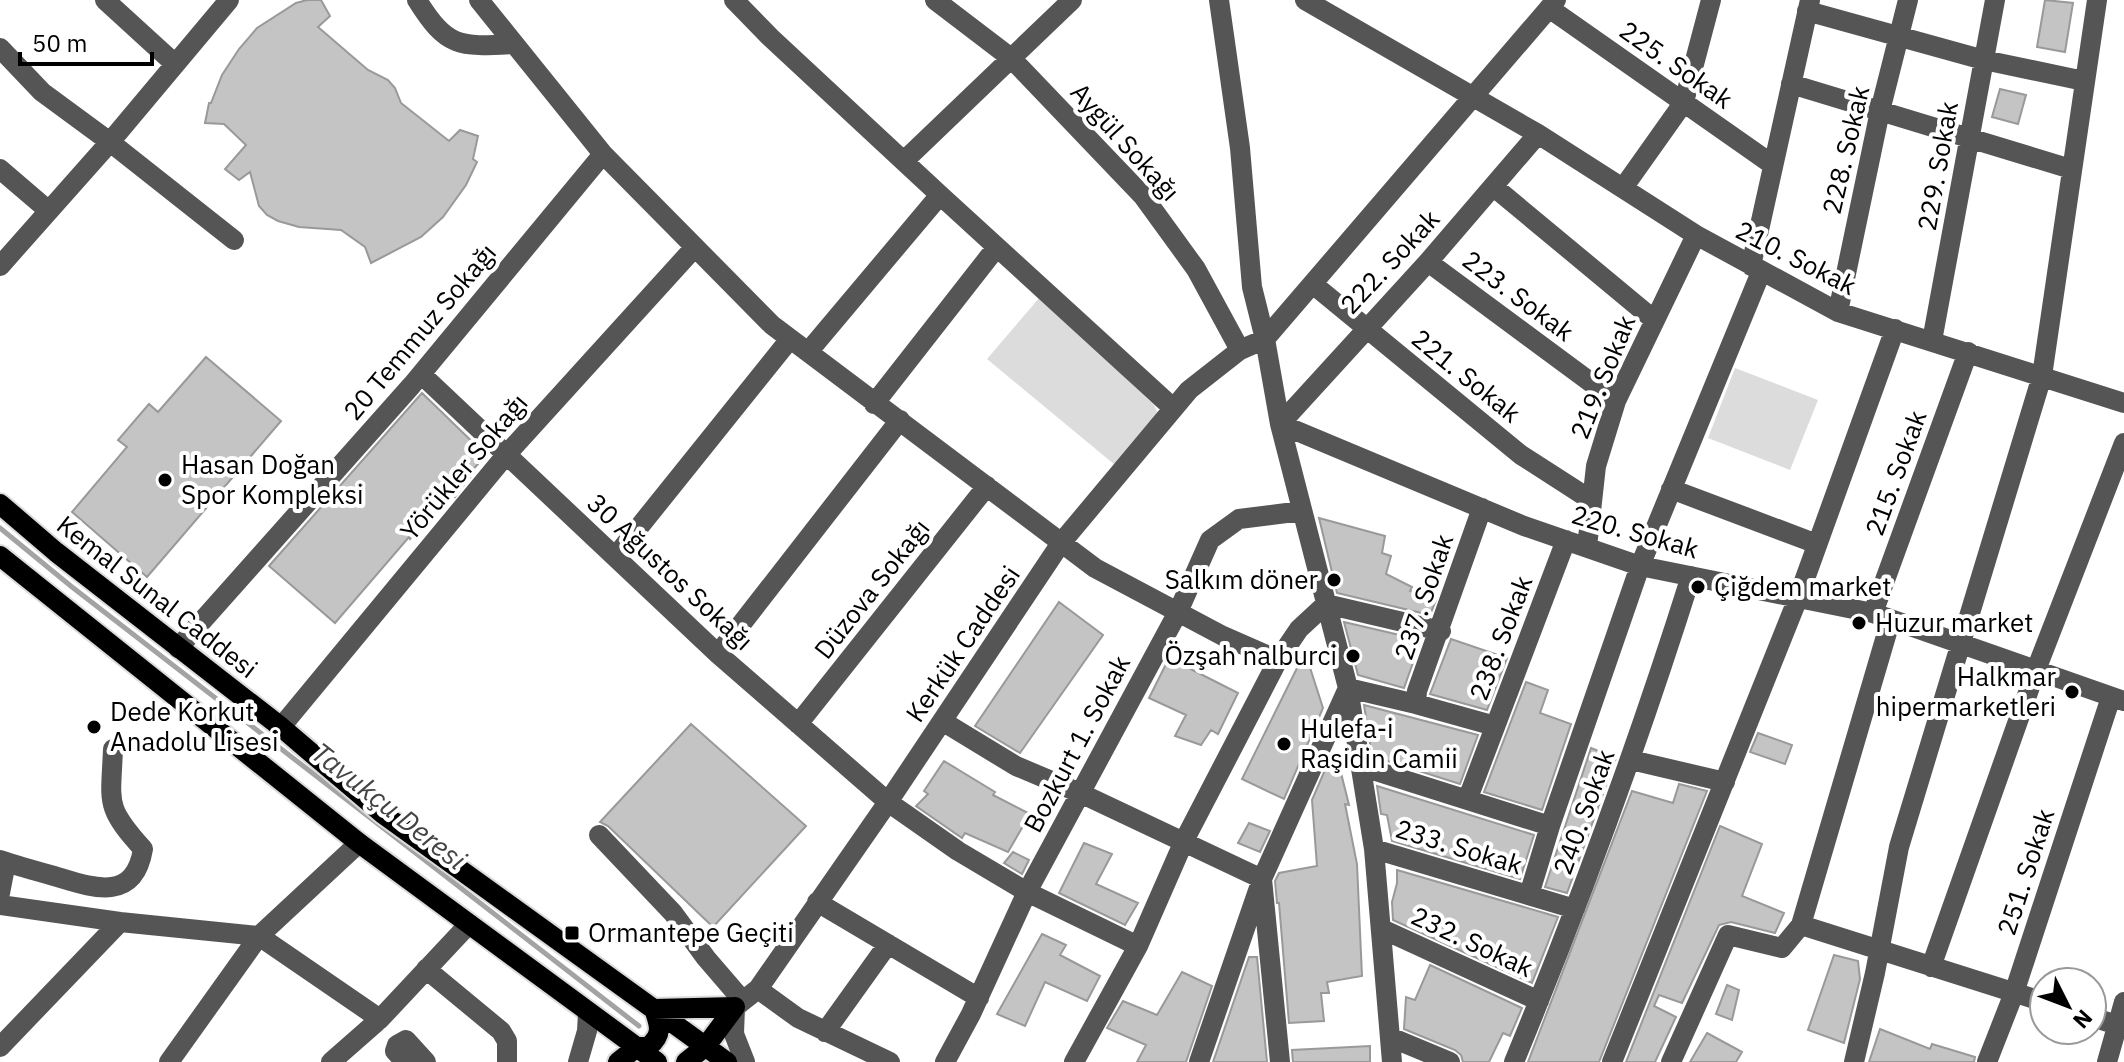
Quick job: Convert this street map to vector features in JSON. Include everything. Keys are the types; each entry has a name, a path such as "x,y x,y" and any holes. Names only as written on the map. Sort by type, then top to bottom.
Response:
{"main road":[{"name":"Kemal Sunal Caddesi","path":"0,504 281,727 383,814 727,1062"},
{"path":"0,556 359,843 657,1062"},
{"path":"618,1062 637,1047 648,1047 660,1034 654,1009 745,999"},
{"path":"686,1062 706,1046 745,999"}],"street":[{"path":"105,0 175,64"},
{"path":"0,266 110,142 229,0"},
{"path":"417,0 433,25 457,44 513,44"},
{"path":"479,0 603,154 772,325 1095,568 1278,660"},
{"path":"734,0 996,248 1173,408"},
{"name":"Aygül Sokağı","path":"935,0 1011,58 1143,196 1196,269 1240,350"},
{"path":"905,160 1072,0"},
{"path":"1219,0 1240,148 1252,287 1280,424 1348,688 1374,849 1392,1062"},
{"name":"210. Sokak","path":"1305,0 1538,134 1696,235 1838,312 2124,403"},
{"path":"1623,188 1684,102 1711,0"},
{"name":"228. Sokak","path":"1838,312 1880,111 1908,0"},
{"name":"229. Sokak","path":"1932,341 1995,0"},
{"path":"1854,1062 1880,951 1899,847 2042,376 2097,0"},
{"path":"1265,339 1553,4"},
{"name":"225. Sokak","path":"1553,4 1773,165"},
{"path":"1529,895 1640,566 1756,269 1773,165 1808,6 1900,37 1984,60 2084,81"},
{"path":"0,48 42,92 234,240"},
{"path":"1791,84 2071,169"},
{"name":"222. Sokak","path":"1280,424 1428,262 1538,134"},
{"name":"20 Temmuz Sokağı","path":"178,648 421,374 603,154"},
{"path":"0,169 49,211"},
{"path":"1494,187 1653,319"},
{"path":"808,352 940,195"},
{"name":"219. Sokak","path":"1587,547 1596,466 1616,401 1696,235"},
{"name":"Yörükler Sokağı","path":"281,727 506,455 695,247"},
{"path":"874,404 996,248"},
{"name":"223. Sokak","path":"1428,262 1616,401"},
{"name":"221. Sokak","path":"1314,285 1521,455 1591,500"},
{"path":"1612,1062 1798,598 1895,329"},
{"path":"615,557 790,339"},
{"name":"Kerkük Caddesi","path":"745,999 888,802 1061,543 1189,390 1240,350 1265,339"},
{"name":"215. Sokak","path":"1801,925 1882,616 1968,352"},
{"name":"30 Ağustos Sokağı","path":"421,374 718,654 888,802 958,851 1027,892 1138,946"},
{"path":"718,654 900,420"},
{"name":"220. Sokak","path":"1280,424 1482,508 1640,566 1882,616 2117,699"},
{"path":"1931,967 2036,670 2124,443"},
{"name":"Düzova Sokağı","path":"798,724 987,486"},
{"path":"1671,489 1817,544"},
{"name":"237. Sokak","path":"1416,704 1417,691 1441,631 1482,508"},
{"name":"Bozkurt 1. Sokak","path":"945,1062 979,998 1027,892 1178,612 1210,540 1239,519 1302,511"},
{"name":"238. Sokak","path":"1468,798 1566,540"},
{"name":"240. Sokak","path":"1514,1062 1631,760 1691,576"},
{"path":"1326,604 1441,631"},
{"path":"1074,1062 1138,946 1184,841 1278,660 1299,629 1326,604"},
{"path":"1348,688 1495,726"},
{"path":"1199,1062 1262,879 1348,688"},
{"name":"251. Sokak","path":"1987,1062 2117,699"},
{"path":"942,721 1016,766 1262,879"},
{"path":"0,893 3,861 101,889 112,888 130,877 143,849 119,823 112,809 113,749"},
{"path":"1631,760 1725,782"},
{"path":"1360,766 1550,826"},
{"path":"599,835 673,913 706,958 745,999 798,1018 890,1062"},
{"path":"169,1062 259,936 359,843"},
{"name":"233. Sokak","path":"1374,849 1575,909"},
{"path":"1262,879 1280,1062"},
{"path":"817,902 979,998"},
{"path":"0,905 120,922 259,936 380,1019"},
{"path":"0,1047 120,922"},
{"path":"331,1062 380,1019 469,924"},
{"path":"1671,1062 1728,935 1782,948 1801,925 2028,997"},
{"name":"232. Sokak","path":"1382,929 1539,1001"},
{"path":"825,1032 888,944"},
{"path":"426,969 501,1031 507,1041 507,1062"},
{"path":"745,999 734,1034 745,1062"},
{"path":"2107,1062 2124,1002"},
{"path":"578,1062 587,1031 588,1013"},
{"path":"2108,1022 2117,1025"},
{"path":"1390,1037 1450,1062"},
{"path":"405,1062 395,1051 397,1045 406,1040 426,1062"}],"shaded area":[{"path":"1040,297 1157,411 1155,418 1115,465 987,359"},
{"path":"1735,368 1818,400 1790,470 1708,438"}],"building":[{"path":"321,0 330,16 318,27 368,70 388,80 401,103 449,141 460,130 478,136 473,159 477,162 466,185 443,217 421,237 371,263 365,247 341,230 299,227 267,215 259,206 250,172 239,180 225,169 246,145 224,124 205,123 209,103 239,49 257,28 296,3"},
{"path":"2045,0 2073,3 2065,52 2037,47"},
{"path":"2000,89 2026,95 2018,124 1992,117"},
{"name":"Hasan Doğan Spor Kompleksi","path":"206,357 281,421 147,577 72,512 127,447 118,440 149,404 158,412"},
{"path":"422,393 486,455 455,497 451,494 409,537 335,623 269,566"},
{"path":"1319,518 1385,536 1382,553 1391,556 1386,574 1412,587 1410,591 1436,600 1430,615 1337,593"},
{"path":"1059,602 1103,635 1020,753 975,726"},
{"path":"1344,622 1421,640 1404,688 1358,675"},
{"path":"1451,639 1507,658 1487,710 1430,694"},
{"name":"Hulefa-i Raşidin Camii","path":"1305,652 1323,708 1284,799 1242,779"},
{"path":"1169,658 1238,693 1218,734 1211,730 1201,745 1175,736 1186,715 1149,698"},
{"path":"1526,682 1548,690 1540,713 1571,724 1542,810 1484,792"},
{"path":"1364,705 1478,735 1460,784 1372,756"},
{"path":"691,724 806,826 713,927 608,826 600,822"},
{"path":"1758,733 1792,745 1785,764 1750,752"},
{"path":"1591,748 1616,758 1567,893 1545,887"},
{"path":"944,761 995,792 993,795 1030,814 1008,852 965,833 962,838 916,806 928,794 924,791"},
{"path":"1338,761 1349,805 1345,804 1357,864 1362,976 1327,982 1329,993 1321,993 1324,1021 1289,1023 1275,881 1279,873 1317,866 1312,800 1328,763"},
{"path":"1679,784 1707,791 1599,1062 1528,1062 1632,791 1673,803"},
{"path":"1377,786 1534,835 1520,879 1392,841 1387,815 1381,814"},
{"path":"1249,823 1270,831 1260,852 1238,843"},
{"path":"1720,826 1762,844 1742,896 1784,913 1775,933 1731,922 1719,925 1682,1003 1659,995 1654,1006 1676,1017 1655,1062 1626,1062"},
{"path":"1084,843 1112,854 1096,884 1138,903 1125,925 1059,893"},
{"path":"1013,852 1029,860 1022,874 1004,863"},
{"path":"1397,870 1558,917 1532,983 1393,920 1392,902"},
{"path":"1042,934 1066,945 1060,955 1100,976 1087,1001 1045,982 1025,1026 997,1014"},
{"path":"1834,955 1858,961 1860,979 1844,1043 1808,1030"},
{"path":"1249,957 1257,957 1267,1062 1213,1062"},
{"path":"1430,965 1522,1008 1510,1036 1503,1033 1489,1062 1463,1062 1455,1050 1404,1029 1406,997 1415,1000"},
{"path":"1182,972 1212,986 1186,1062 1137,1062 1146,1045 1107,1028 1123,1001 1157,1015"},
{"path":"1727,985 1739,990 1732,1020 1716,1014"},
{"path":"1880,1029 1930,1049 1932,1044 1975,1057 1974,1062 1869,1062"},
{"path":"1707,1033 1742,1052 1736,1062 1690,1062"},
{"path":"1370,1046 1370,1062 1293,1062 1292,1050"}],"waterway":[{"name":"Tavukçu Deresi","path":"0,528 639,1026"}],"place":[{"name":"Hasan Doğan Spor Kompleksi","path":"165,480"},
{"name":"Salkım döner","path":"1334,580"},
{"name":"Çiğdem market","path":"1698,587"},
{"name":"Huzur market","path":"1859,623"},
{"name":"Özşah nalburci","path":"1353,656"},
{"name":"Halkmar hipermarketleri","path":"2072,692"},
{"name":"Dede Korkut Anadolu Lisesi","path":"94,727"},
{"name":"Hulefa-i Raşidin Camii","path":"1284,744"},
{"name":"Ormantepe Geçiti","path":"572,933"}]}
